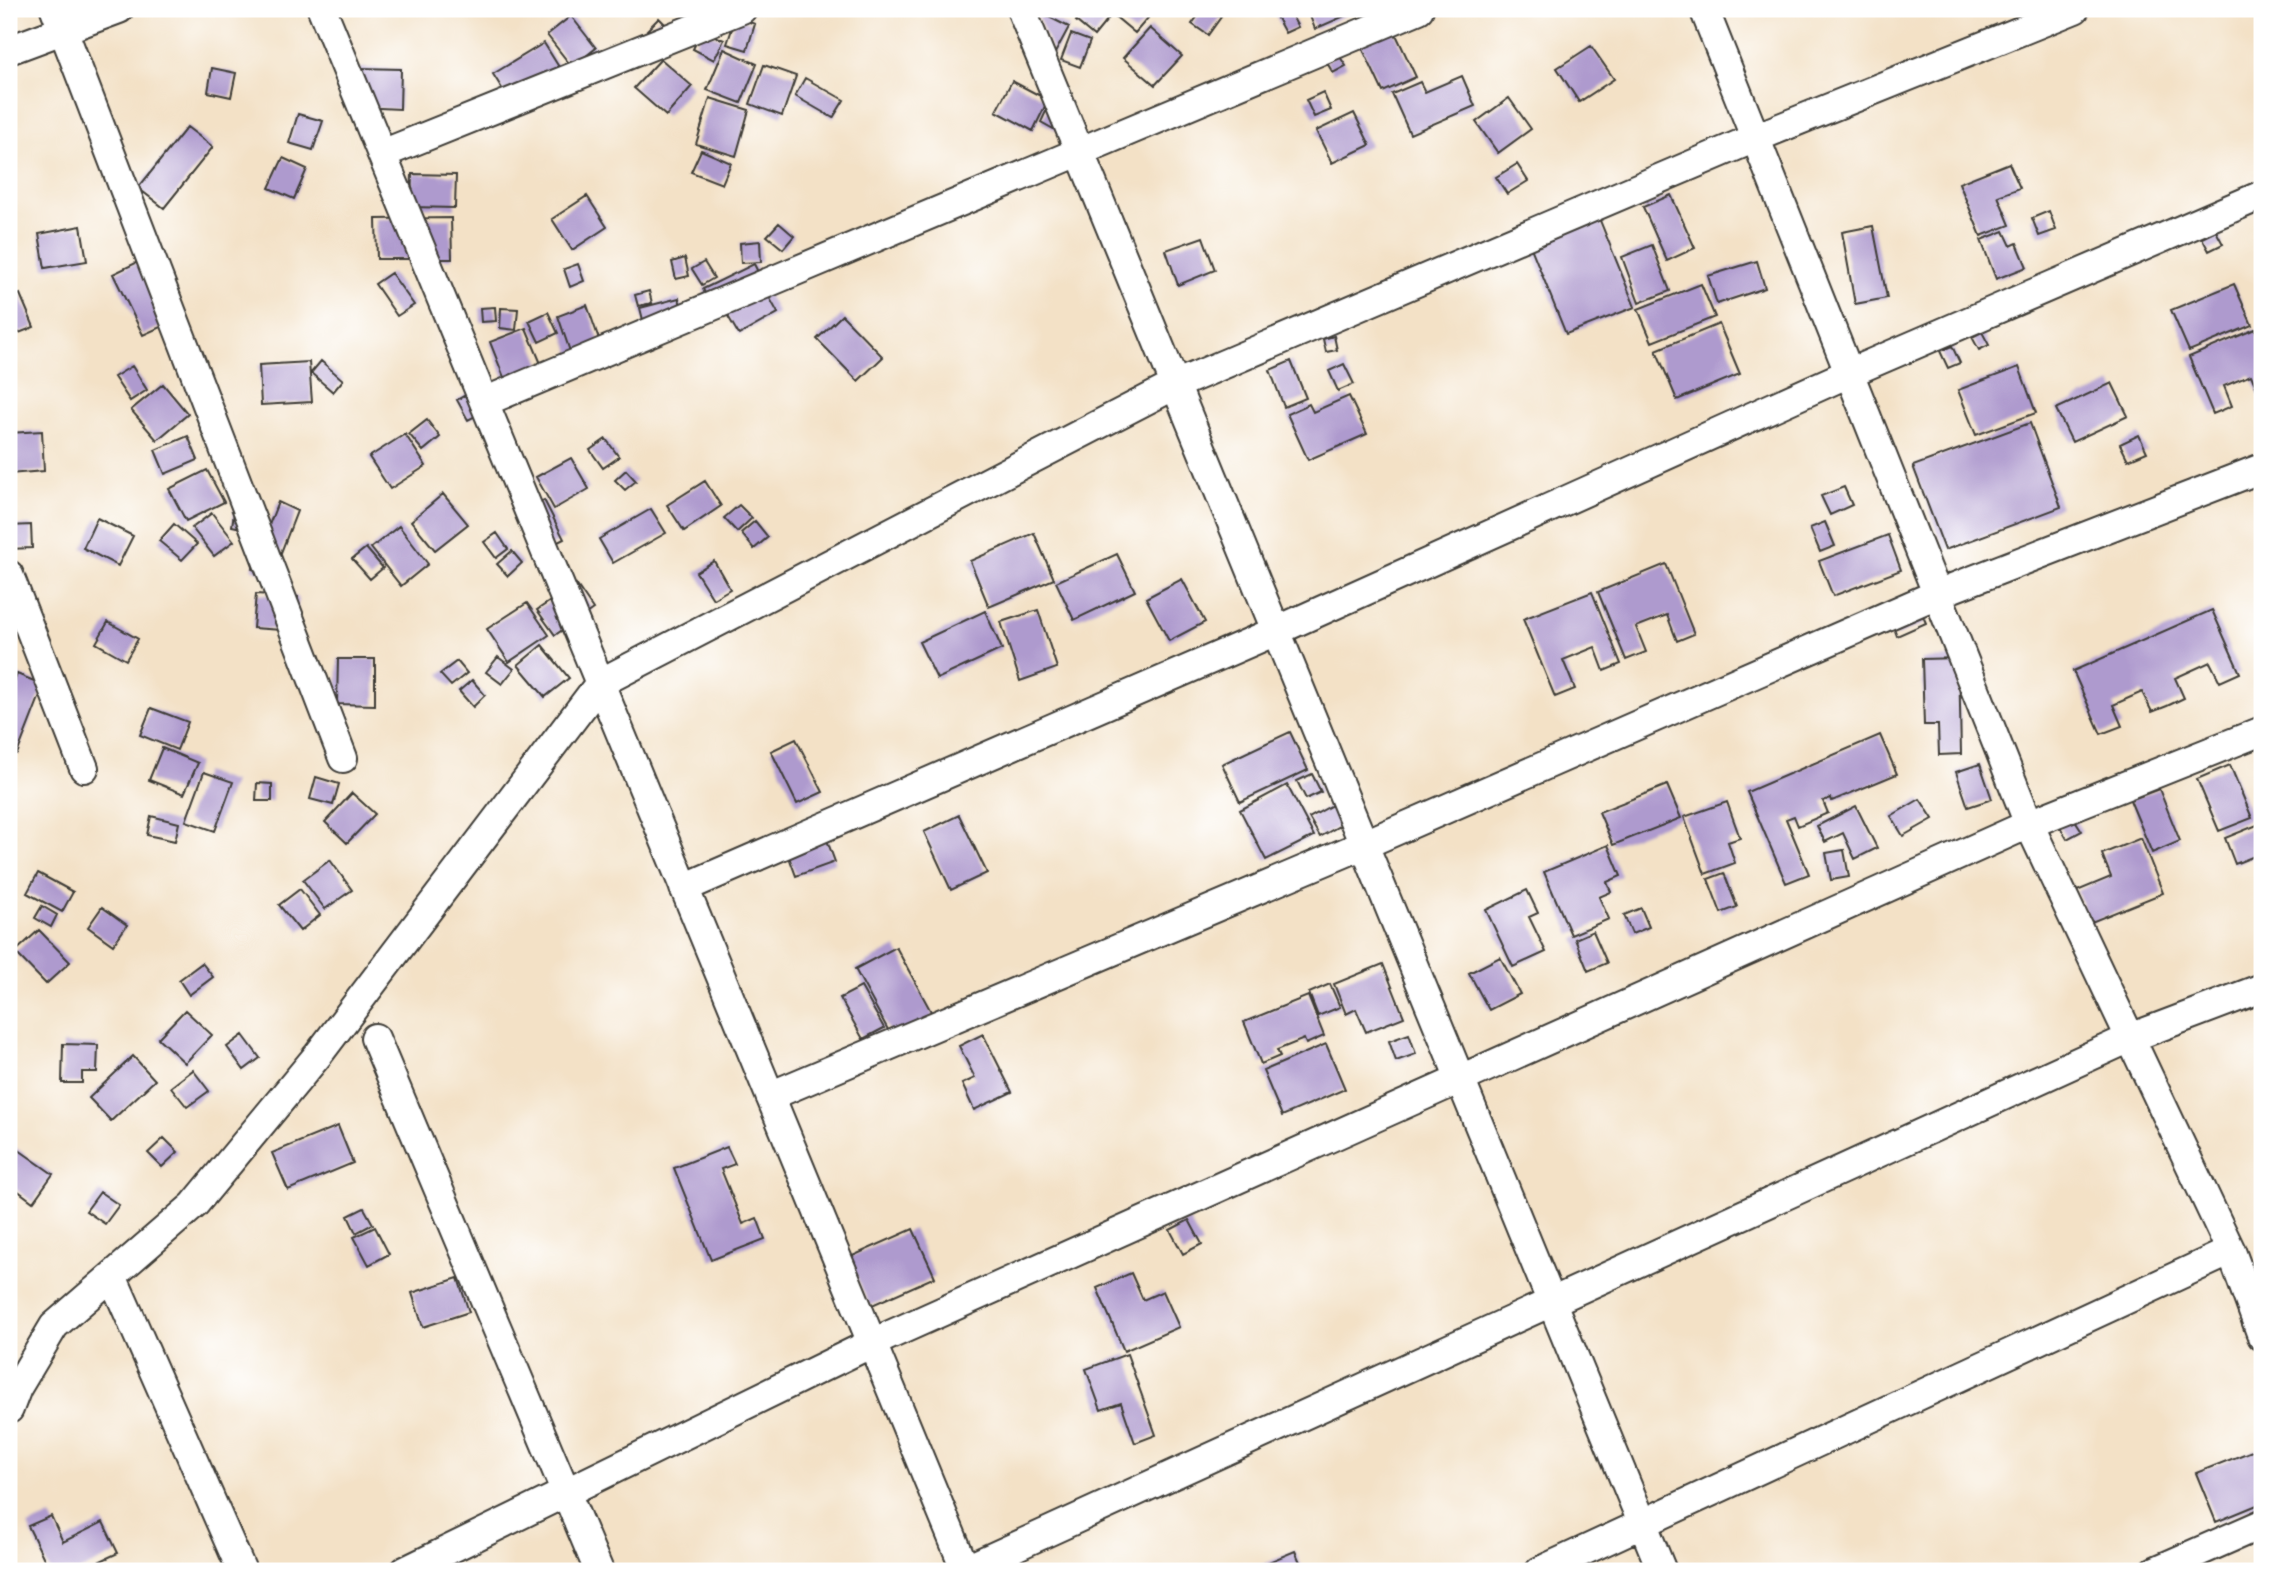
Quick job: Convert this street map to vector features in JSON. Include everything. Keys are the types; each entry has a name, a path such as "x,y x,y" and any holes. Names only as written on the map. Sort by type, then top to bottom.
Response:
{"street":[{"path":"9,50 60,19 119,9"},
{"path":"322,9 964,1571 2130,1038 2262,988"},
{"path":"382,155 742,9"},
{"path":"1021,9 1662,1571"},
{"path":"484,402 1419,9"},
{"path":"1704,9 2029,824 2231,1251 2262,1336"},
{"path":"9,1409 17,1388 54,1326 194,1205 302,1073 600,683 1175,385 1755,138 2075,9"},
{"path":"60,19 343,758"},
{"path":"684,888 1276,631 1849,373 2262,195"},
{"path":"770,1096 1363,845 1937,594 2262,468"},
{"path":"9,575 84,768"},
{"path":"405,1571 872,1343 2029,824 2262,731"},
{"path":"375,1038 598,1571"},
{"path":"1540,1571 2231,1251"},
{"path":"112,1276 242,1571"},
{"path":"2155,1571 2262,1524"}],"building":[{"path":"9,9 16,9 9,23"},
{"path":"1086,9 1135,9 1148,18 1135,33 1112,14 1094,36 1076,21"},
{"path":"1203,9 1209,9 1221,17 1208,35 1192,24"},
{"path":"1272,9 1288,9 1298,27 1285,33"},
{"path":"1035,10 1069,27 1054,55"},
{"path":"1308,11 1356,11 1315,29"},
{"path":"571,16 596,48 572,67 547,35"},
{"path":"736,17 755,24 747,50 727,44"},
{"path":"659,18 672,31 660,43 647,30"},
{"path":"1392,26 1416,77 1383,92 1359,41"},
{"path":"1150,28 1182,56 1155,85 1123,58"},
{"path":"702,30 724,40 714,60 693,49"},
{"path":"1071,34 1090,41 1080,67 1061,60"},
{"path":"544,43 562,72 511,103 493,74"},
{"path":"1591,46 1614,79 1579,102 1557,68"},
{"path":"724,49 757,64 741,103 707,90"},
{"path":"1338,54 1346,66 1333,73 1326,61"},
{"path":"661,59 692,86 666,116 634,88"},
{"path":"764,65 796,76 782,116 750,104"},
{"path":"212,68 236,73 231,97 208,92"},
{"path":"360,68 401,69 400,109 359,107"},
{"path":"1462,76 1475,106 1410,134 1392,94 1420,82 1425,92"},
{"path":"805,78 844,100 833,118 795,96"},
{"path":"1012,81 1048,100 1033,131 996,111"},
{"path":"1323,92 1331,110 1314,117 1306,100"},
{"path":"710,98 749,110 736,156 696,144"},
{"path":"1509,98 1531,129 1498,153 1476,122"},
{"path":"1049,105 1057,131 1041,122"},
{"path":"1354,113 1370,145 1332,163 1316,131"},
{"path":"298,114 323,121 313,150 289,143"},
{"path":"187,127 213,147 164,208 138,188"},
{"path":"701,150 731,163 722,184 691,172"},
{"path":"283,158 307,169 294,199 269,188"},
{"path":"2009,163 2020,188 1998,196 2010,225 1981,236 1959,183"},
{"path":"1517,164 1528,181 1507,194 1496,177"},
{"path":"412,174 456,175 455,208 411,207"},
{"path":"1671,195 1695,248 1667,261 1643,207"},
{"path":"587,196 607,227 572,250 552,219"},
{"path":"2049,211 2056,230 2039,236 2032,218"},
{"path":"451,218 452,259 377,259 376,219"},
{"path":"1599,218 1635,307 1566,334 1530,245"},
{"path":"779,223 794,236 783,249 767,236"},
{"path":"81,226 87,261 45,268 39,234"},
{"path":"1873,226 1887,298 1855,304 1842,232"},
{"path":"2004,231 2011,246 2017,243 2027,267 1996,279 1981,240"},
{"path":"2216,231 2223,244 2209,251 2202,238"},
{"path":"1203,237 1215,270 1178,285 1166,250"},
{"path":"760,241 761,262 741,263 740,243"},
{"path":"1652,245 1670,291 1639,303 1622,257"},
{"path":"146,258 176,320 143,335 113,274"},
{"path":"685,258 689,276 676,279 672,262"},
{"path":"1757,261 1765,288 1717,304 1708,276"},
{"path":"704,262 714,278 702,285 692,269"},
{"path":"578,264 584,281 570,287 564,269"},
{"path":"754,264 762,280 710,305 703,289"},
{"path":"391,273 414,305 397,316 375,284"},
{"path":"762,284 778,313 739,335 722,306"},
{"path":"1701,284 1715,317 1652,342 1638,309"},
{"path":"2234,284 2252,325 2189,351 2171,310"},
{"path":"649,291 652,303 638,306 635,295"},
{"path":"20,294 34,327 9,337 9,298"},
{"path":"679,298 687,330 648,340 640,308"},
{"path":"587,305 607,362 577,372 558,316"},
{"path":"495,307 496,321 481,322 480,308"},
{"path":"501,308 518,309 516,330 500,328"},
{"path":"548,312 558,333 539,342 529,321"},
{"path":"842,315 883,357 858,381 817,339"},
{"path":"1719,324 1740,374 1677,400 1656,350"},
{"path":"526,328 550,385 513,400 490,342"},
{"path":"2255,329 2262,346 2262,401 2251,375 2224,386 2232,406 2213,414 2189,357"},
{"path":"1982,332 1989,345 1979,350 1972,337"},
{"path":"1334,336 1337,350 1326,352 1323,339"},
{"path":"1952,346 1960,363 1948,368 1940,351"},
{"path":"321,361 343,380 333,392 311,373"},
{"path":"1291,361 1306,398 1284,407 1270,370"},
{"path":"309,362 312,402 261,405 259,365"},
{"path":"1344,364 1354,384 1338,391 1329,371"},
{"path":"132,366 147,390 130,401 114,377"},
{"path":"2019,367 2036,413 1976,435 1958,390"},
{"path":"2112,383 2128,416 2072,442 2056,409"},
{"path":"163,384 188,414 157,440 131,410"},
{"path":"478,388 489,409 468,420 457,400"},
{"path":"1349,396 1367,434 1308,460 1287,414 1309,404 1313,412"},
{"path":"427,420 440,437 423,451 409,434"},
{"path":"2030,423 2061,507 1945,550 1913,466"},
{"path":"42,431 44,471 9,474 9,433"},
{"path":"405,434 426,466 390,489 369,457"},
{"path":"2139,435 2147,452 2128,460 2120,444"},
{"path":"188,436 198,460 165,474 155,450"},
{"path":"606,439 619,457 603,468 590,450"},
{"path":"571,458 589,489 554,509 536,477"},
{"path":"207,470 224,502 186,521 169,489"},
{"path":"626,470 636,481 625,490 615,480"},
{"path":"705,481 721,506 684,531 667,505"},
{"path":"1844,487 1852,505 1830,515 1821,496"},
{"path":"443,494 468,524 435,550 411,521"},
{"path":"544,500 564,539 536,553 516,514"},
{"path":"278,502 297,511 272,576 252,569"},
{"path":"739,505 752,518 737,532 724,518"},
{"path":"235,506 246,529 232,526"},
{"path":"651,509 666,533 613,563 599,539"},
{"path":"212,513 234,541 214,556 192,528"},
{"path":"97,518 133,536 118,566 83,548"},
{"path":"755,521 768,537 754,549 741,533"},
{"path":"1825,522 1835,546 1820,552 1810,528"},
{"path":"174,524 197,544 182,560 159,541"},
{"path":"31,525 32,548 9,549 9,526"},
{"path":"399,526 428,564 401,586 371,548"},
{"path":"497,533 508,549 496,558 484,542"},
{"path":"1034,533 1054,579 989,607 970,561"},
{"path":"1888,535 1901,570 1833,596 1819,561"},
{"path":"366,548 383,568 370,579 352,559"},
{"path":"512,551 522,563 508,576 497,564"},
{"path":"1117,554 1135,591 1074,620 1056,582"},
{"path":"714,561 730,589 713,599 696,572"},
{"path":"1666,564 1694,634 1677,641 1667,615 1636,627 1646,652 1626,660 1598,592"},
{"path":"1182,579 1205,622 1169,641 1146,598"},
{"path":"576,584 593,609 555,635 537,610"},
{"path":"1592,592 1621,664 1604,671 1595,647 1563,660 1575,689 1555,697 1523,619"},
{"path":"256,594 298,597 296,631 253,628"},
{"path":"527,603 549,635 509,662 487,629"},
{"path":"1918,605 1926,623 1897,636 1890,617"},
{"path":"1038,610 1057,668 1020,681 1001,622"},
{"path":"2212,610 2240,673 2220,682 2210,662 2175,678 2184,698 2167,706 2152,712 2142,692 2113,705 2122,726 2101,734 2073,671"},
{"path":"985,611 1002,649 937,679 919,642"},
{"path":"108,622 138,639 126,660 96,643"},
{"path":"542,645 569,678 545,697 518,665"},
{"path":"498,657 514,669 502,684 486,672"},
{"path":"1959,658 1961,754 1939,755 1938,725 1924,725 1922,659"},
{"path":"338,659 375,659 375,705 337,704"},
{"path":"457,661 467,673 451,686 440,674"},
{"path":"17,674 44,685 17,754 9,751 9,696"},
{"path":"472,680 485,695 473,707 459,691"},
{"path":"151,708 188,722 177,750 140,735"},
{"path":"1290,732 1308,770 1240,802 1222,764"},
{"path":"1880,735 1897,774 1832,801 1831,798 1823,801 1828,813 1798,826 1794,816 1786,819 1809,874 1786,883 1747,792"},
{"path":"796,739 823,792 797,804 771,751"},
{"path":"162,748 198,763 184,794 149,780"},
{"path":"1980,764 1992,799 1968,807 1956,772"},
{"path":"2230,765 2252,818 2219,831 2197,779"},
{"path":"204,772 233,782 215,831 186,821"},
{"path":"1312,774 1321,792 1306,799 1297,781"},
{"path":"316,777 339,784 333,805 310,799"},
{"path":"257,783 272,784 272,801 256,801"},
{"path":"1287,785 1314,836 1266,860 1240,810"},
{"path":"1667,785 1681,818 1613,845 1599,812"},
{"path":"2159,789 2180,841 2152,853 2130,800"},
{"path":"352,793 375,814 347,843 325,822"},
{"path":"1920,799 1933,819 1903,836 1891,816"},
{"path":"1727,802 1740,838 1728,842 1735,863 1705,874 1684,817"},
{"path":"1334,804 1344,823 1320,837 1309,818"},
{"path":"1856,806 1877,848 1855,859 1843,833 1825,842 1817,826"},
{"path":"959,815 987,873 951,890 924,832"},
{"path":"151,816 179,823 175,841 147,835"},
{"path":"2073,817 2082,831 2067,839 2059,825"},
{"path":"2262,823 2262,853 2235,864 2225,838"},
{"path":"2141,838 2163,893 2089,923 2077,891 2111,877 2102,854"},
{"path":"827,840 835,862 796,876 788,854"},
{"path":"1608,845 1621,876 1607,882 1611,892 1599,897 1609,919 1571,935 1544,872"},
{"path":"1844,850 1849,877 1831,880 1826,853"},
{"path":"330,860 352,890 325,909 303,880"},
{"path":"38,873 73,892 62,912 27,893"},
{"path":"1724,873 1737,907 1721,913 1708,879"},
{"path":"300,889 320,915 300,931 279,905"},
{"path":"1527,890 1538,913 1529,917 1546,952 1513,967 1486,910"},
{"path":"42,906 57,915 51,927 35,918"},
{"path":"102,907 127,925 113,945 88,927"},
{"path":"1641,908 1649,927 1632,934 1624,915"},
{"path":"39,930 70,962 46,984 15,952"},
{"path":"1593,931 1607,963 1588,971 1575,939"},
{"path":"896,947 934,1017 893,1039 855,969"},
{"path":"1500,957 1520,994 1489,1010 1469,973"},
{"path":"202,963 213,977 189,995 179,980"},
{"path":"1383,964 1404,1017 1366,1032 1356,1009 1346,1014 1334,984"},
{"path":"1330,984 1340,1007 1318,1016 1309,993"},
{"path":"861,987 884,1028 863,1039 840,998"},
{"path":"1308,996 1324,1036 1306,1044 1304,1039 1277,1050 1280,1056 1261,1064 1244,1022"},
{"path":"185,1010 212,1035 185,1063 158,1038"},
{"path":"983,1034 1012,1092 974,1110 962,1084 975,1078 959,1046"},
{"path":"1409,1034 1416,1054 1396,1061 1389,1041"},
{"path":"243,1035 260,1058 244,1070 227,1047"},
{"path":"63,1044 98,1045 97,1072 82,1072 82,1083 62,1083"},
{"path":"1326,1044 1345,1089 1282,1116 1263,1071"},
{"path":"133,1056 155,1080 111,1121 89,1098"},
{"path":"193,1070 209,1091 187,1107 171,1087"},
{"path":"338,1126 353,1163 288,1190 272,1153"},
{"path":"164,1138 178,1152 162,1167 148,1153"},
{"path":"9,1143 53,1174 33,1202 9,1184"},
{"path":"727,1147 735,1164 721,1169 743,1224 757,1218 765,1239 711,1260 674,1168"},
{"path":"100,1192 119,1205 105,1224 86,1211"},
{"path":"364,1208 373,1224 356,1233 348,1216"},
{"path":"1189,1220 1202,1244 1183,1254 1170,1230"},
{"path":"375,1227 389,1254 369,1265 354,1237"},
{"path":"913,1229 935,1277 870,1306 848,1258"},
{"path":"1131,1273 1143,1300 1163,1291 1179,1327 1124,1351 1097,1288"},
{"path":"458,1278 469,1312 423,1327 412,1293"},
{"path":"1127,1354 1156,1435 1135,1443 1121,1403 1101,1410 1086,1369"},
{"path":"2257,1449 2262,1461 2262,1503 2216,1522 2196,1473"},
{"path":"51,1516 63,1542 103,1522 118,1553 79,1571 50,1571 28,1526"},
{"path":"1295,1551 1304,1571 1247,1571"}]}
